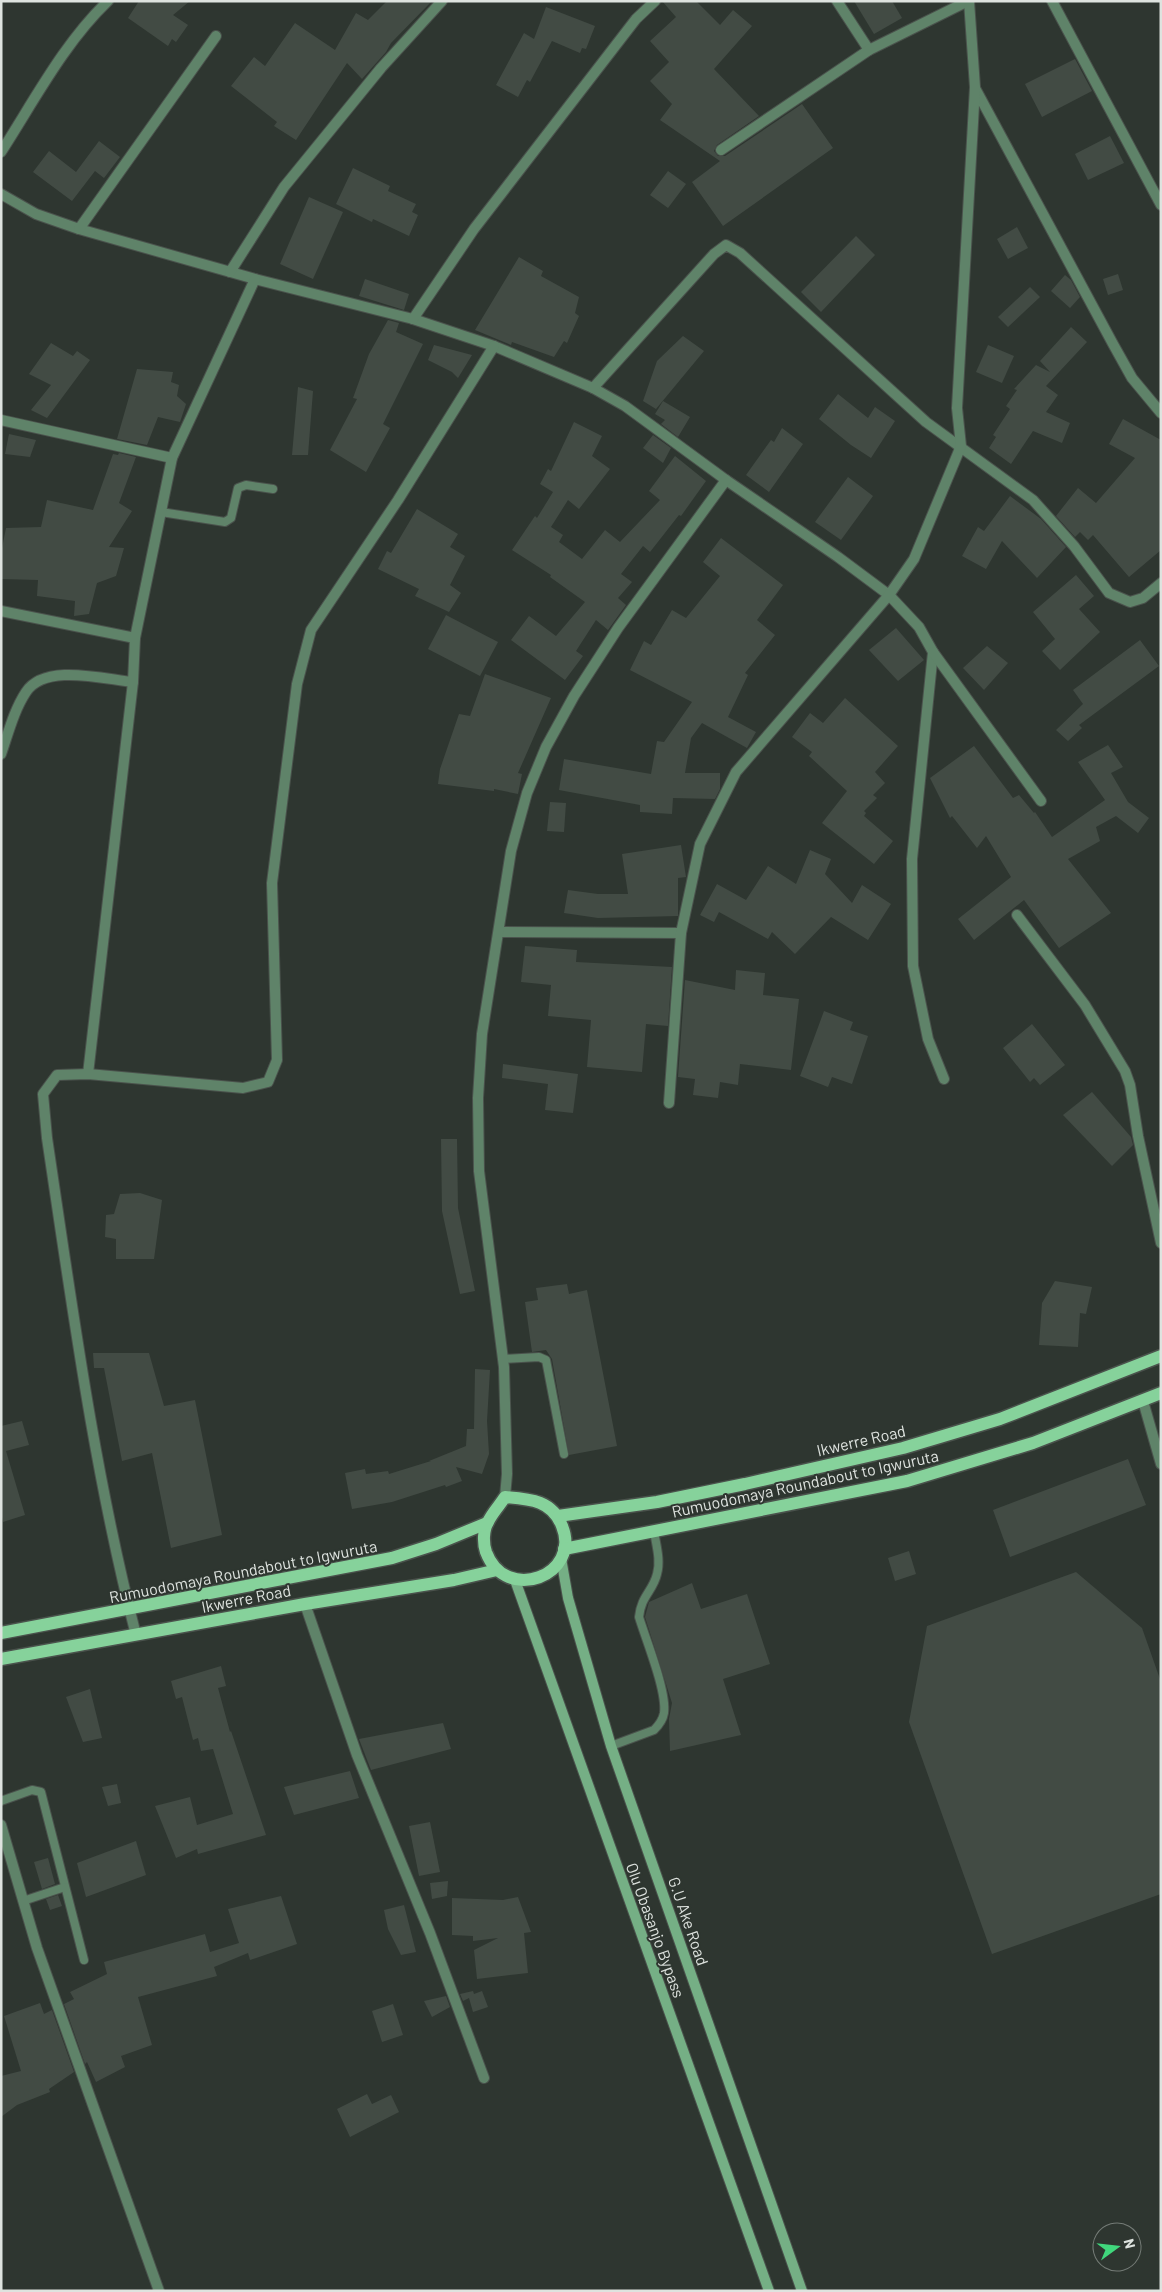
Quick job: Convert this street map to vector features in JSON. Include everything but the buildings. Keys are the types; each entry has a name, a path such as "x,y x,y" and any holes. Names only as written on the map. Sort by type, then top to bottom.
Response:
{"main road":[{"name":"Ikwerre Road","path":"558,1516 657,1502 903,1448 1000,1419 1161,1356"},
{"name":"Rumuodomaya Roundabout to Igwuruta","path":"563,1554 654,1531 907,1481 1033,1443 1161,1393"},
{"path":"506,1497 532,1499 542,1503 558,1516 565,1532 563,1554 556,1566 542,1577 534,1580 516,1580 497,1570 489,1560 484,1536 487,1523 506,1497"},
{"name":"Rumuodomaya Roundabout to Igwuruta","path":"1,1633 129,1610 392,1558 436,1544 487,1523"},
{"name":"G.U Ake Road","path":"563,1554 568,1598 611,1746 802,2291"},
{"name":"Ikwerre Road","path":"1,1659 305,1604 454,1580 497,1570"},
{"name":"Olu Obasanjo Bypass","path":"516,1580 769,2291"}],"street":[{"path":"1,152 56,66 91,18 108,1"},
{"path":"230,272 284,187 381,68 442,1"},
{"path":"413,320 474,229 636,19 656,1"},
{"path":"837,1 869,50"},
{"path":"669,1103 681,932 700,844 736,772 889,595 914,559 960,446 957,408 975,87 969,1 869,50 721,150"},
{"path":"1052,1 1161,205"},
{"path":"78,229 216,36"},
{"path":"975,87 1132,378 1161,413"},
{"path":"1,194 36,214 78,229 255,279 413,320 494,346 594,388 625,406 889,595 919,627 933,652 1041,801"},
{"path":"594,388 714,254 726,245 740,253 926,422 1033,500 1074,546 1109,593 1130,602 1144,598 1161,583"},
{"path":"88,1074 133,682 135,638 172,458 255,279"},
{"path":"136,1635 129,1610 89,1416 47,1138 43,1094 57,1075 88,1074 243,1088 268,1082 277,1060 272,883 297,684 311,630 398,500 494,346"},
{"path":"1,420 172,458"},
{"path":"506,1497 503,1359 479,1171 478,1098 482,1034 512,851 527,793 546,747 574,696 618,628 726,480"},
{"path":"1,610 135,638"},
{"path":"933,652 912,859 913,966 928,1038 944,1080"},
{"path":"1,754 26,691 42,679 61,674 133,682"},
{"path":"1017,916 1085,1005 1125,1071 1130,1085 1138,1136 1161,1243"},
{"path":"498,932 681,932"},
{"path":"1143,1401 1161,1464"},
{"path":"305,1604 357,1756 430,1933 484,2078"},
{"path":"1,1825 37,1948 159,2291"}],"lane":[{"path":"161,512 225,522 231,518 238,488 246,485 273,489"},
{"path":"503,1359 539,1357 546,1360 564,1454"},
{"path":"611,1746 654,1730 664,1713 663,1697 640,1617 640,1606 657,1575 659,1563 654,1531"},
{"path":"1,1801 32,1790 41,1792 84,1960"},
{"path":"23,1901 65,1888"}]}
